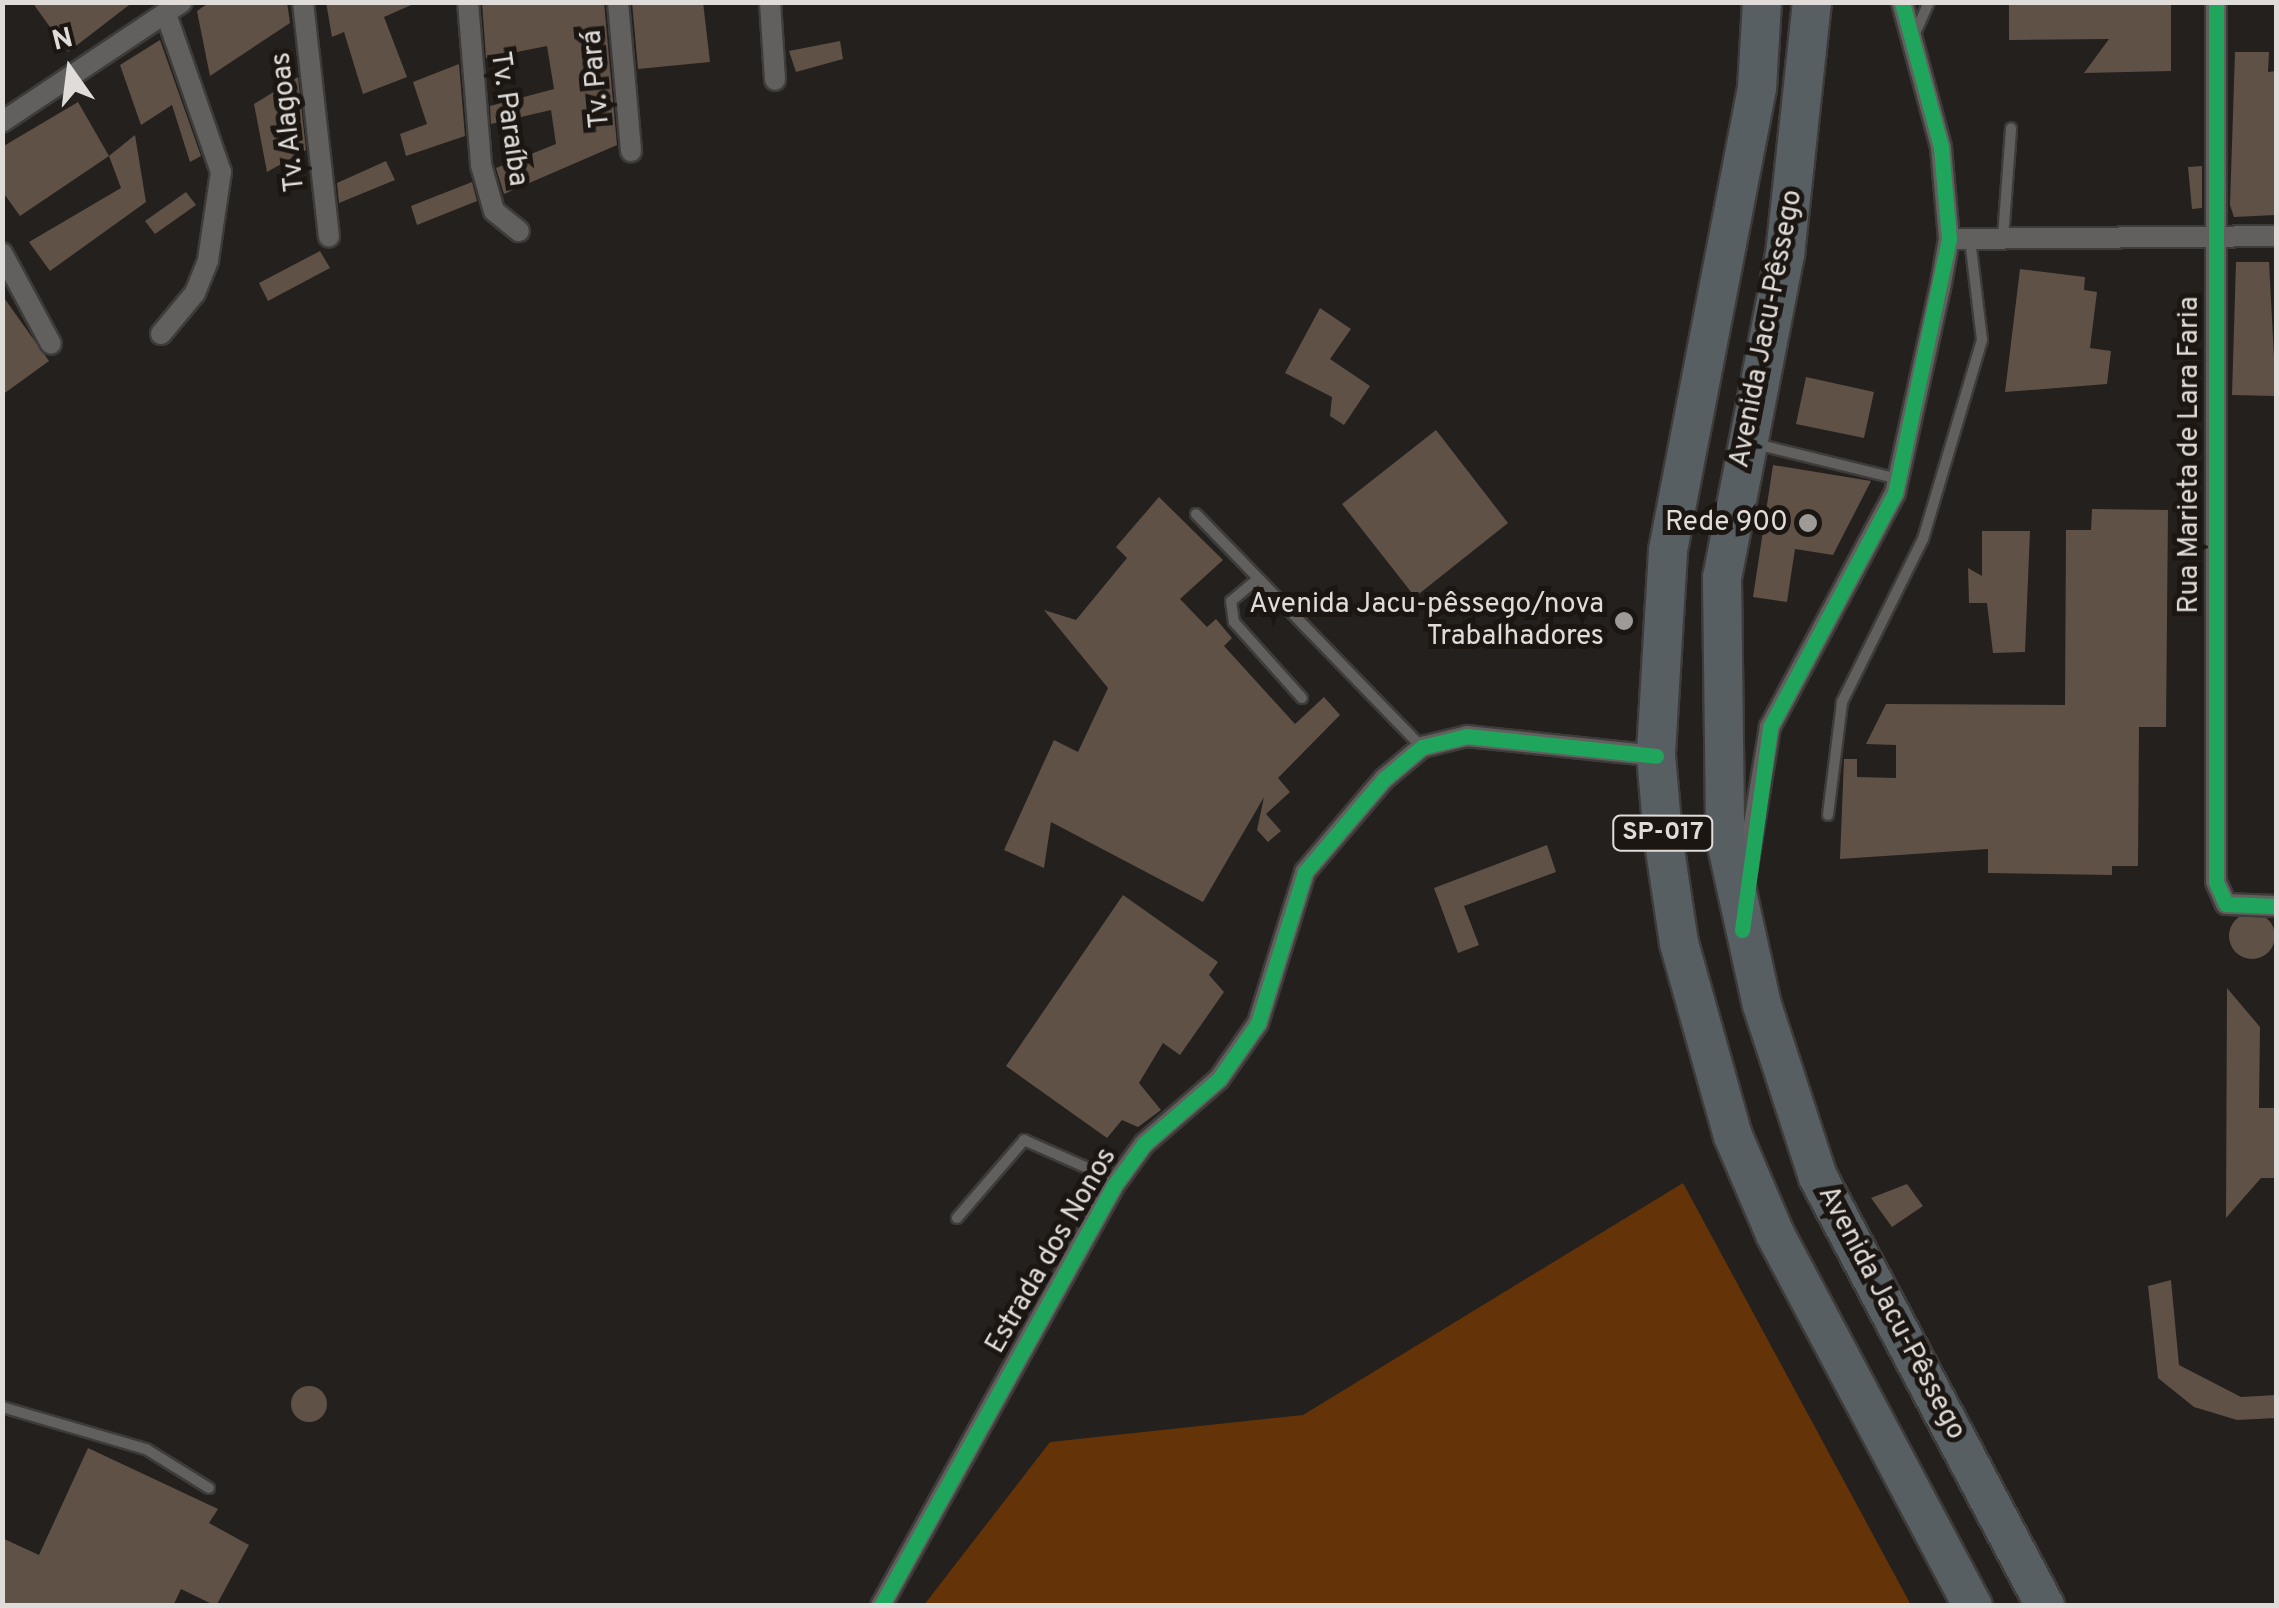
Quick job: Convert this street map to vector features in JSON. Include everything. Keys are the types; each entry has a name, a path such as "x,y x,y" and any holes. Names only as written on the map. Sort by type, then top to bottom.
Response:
{"highway":[{"name":"Avenida Jacu-Pêssego","path":"1762,2 1757,88 1668,552 1656,756 1679,944 1733,1136 1775,1234 1973,1606"},
{"name":"Avenida Jacu-Pêssego","path":"1812,2 1804,134 1745,441 1718,666 1719,770 1742,930 1818,1177 2044,1606"}],"street":[{"name":"Tv. Alagoas","path":"303,2 329,236"},
{"name":"Tv. Paraíba","path":"468,2 481,166 494,211 519,231"},
{"name":"Tv. Pará","path":"618,2 631,151"},
{"path":"770,2 775,80"},
{"path":"1742,930 1770,726 1794,670 1873,548 1899,479 1960,239 1941,147 1902,2"},
{"name":"Rua Marieta de Lara Faria","path":"2216,2 2216,882 2226,904 2276,906"},
{"path":"2,122 174,8 221,172 208,260 160,334"},
{"path":"1960,239 2276,236"},
{"path":"2,253 51,344"},
{"path":"1422,747 1512,737 1656,756"},
{"name":"Estrada dos Nonos","path":"880,1606 1116,1181 1242,1049 1305,872 1422,747"}],"lane":[{"path":"1913,39 1929,2"},
{"path":"2003,239 2011,128"},
{"path":"1828,815 1842,702 1923,540 1982,340 1960,239"},
{"path":"1745,441 1899,479"},
{"path":"1196,514 1254,582 1422,747"},
{"path":"1254,582 1231,601 1234,622 1302,698"},
{"path":"957,1218 1024,1140 1116,1181"},
{"path":"2,1407 146,1449 209,1488"}],"shaded area":[{"path":"1683,1183 1911,1605 924,1605 1050,1442 1303,1415"}],"building":[{"path":"32,2 133,2 68,52"},
{"path":"210,2 287,2 290,23 210,76 197,11"},
{"path":"326,2 418,2 384,17 407,77 363,94 344,32 332,37"},
{"path":"482,2 604,2 617,145 504,194 496,168 556,144 551,110 491,124 490,106 554,89 547,46 486,58"},
{"path":"632,2 703,2 710,62 638,69"},
{"path":"2009,2 2171,2 2171,71 2084,73 2109,39 2009,40"},
{"path":"160,40 201,156 190,162 172,105 141,125 120,65"},
{"path":"840,41 843,59 796,72 789,51"},
{"path":"2235,52 2269,52 2268,72 2276,71 2276,215 2234,217 2230,205"},
{"path":"459,64 465,136 406,156 400,134 427,124 413,82"},
{"path":"298,77 306,150 267,172 254,104"},
{"path":"78,102 109,156 20,216 2,191 2,147"},
{"path":"135,135 146,202 50,271 29,242 121,188 109,156"},
{"path":"386,161 395,180 339,203 337,183"},
{"path":"2202,166 2202,208 2192,209 2188,167"},
{"path":"472,182 477,201 417,225 411,206"},
{"path":"186,192 196,205 155,234 145,221"},
{"path":"320,251 330,268 268,301 259,283"},
{"path":"2236,262 2269,262 2276,396 2232,395"},
{"path":"2020,269 2085,277 2084,290 2097,292 2090,348 2111,351 2107,384 2005,392"},
{"path":"2,295 49,361 2,395"},
{"path":"1320,308 1351,329 1330,359 1370,386 1344,425 1330,416 1332,397 1285,373"},
{"path":"1806,377 1874,392 1864,438 1796,424"},
{"path":"1436,430 1508,523 1415,597 1342,504"},
{"name":"Rede 900","path":"1773,465 1871,481 1833,555 1795,549 1787,602 1753,597"},
{"path":"1159,497 1223,560 1180,599 1207,627 1216,619 1232,638 1224,646 1295,724 1324,697 1340,715 1278,778 1290,792 1266,814 1281,831 1268,842 1257,830 1264,797 1203,902 1051,822 1044,868 1004,850 1054,740 1078,752 1108,688 1044,610 1076,620 1127,558 1116,547"},
{"path":"2092,509 2168,510 2166,727 2139,727 2138,866 2112,866 2112,875 1988,873 1988,849 1840,859 1844,759 1857,759 1857,777 1896,778 1896,745 1866,744 1886,704 2065,705 2066,530 2091,530"},
{"path":"1982,531 2030,531 2025,652 1993,653 1987,603 1969,603 1968,568 1982,576"},
{"path":"1547,845 1556,872 1464,906 1479,945 1458,953 1434,888"},
{"path":"1123,895 1218,962 1209,975 1224,992 1180,1055 1163,1043 1139,1083 1161,1110 1138,1127 1122,1120 1107,1138 1006,1066"},
{"path":"2252,913 2268,920 2275,936 2268,952 2252,959 2236,952 2229,936 2236,920"},
{"path":"2227,988 2260,1027 2259,1108 2276,1108 2276,1178 2261,1178 2226,1218"},
{"path":"1907,1184 1923,1206 1892,1227 1871,1198"},
{"path":"2171,1280 2179,1365 2241,1397 2276,1395 2276,1418 2237,1420 2194,1407 2158,1378 2148,1286"},
{"path":"309,1386 322,1391 327,1404 322,1417 309,1422 296,1417 291,1404 296,1391"},
{"path":"88,1448 218,1509 209,1523 249,1545 216,1606 181,1589 173,1606 2,1606 2,1538 39,1555"}],"cycle path":[{"path":"1742,930 1770,727 1895,493 1949,239 1941,147 1902,2"},
{"path":"2216,2 2216,882 2226,904 2276,906"},
{"path":"881,1606 1113,1187 1144,1144 1219,1079 1258,1023 1305,872 1384,779 1422,747 1467,736 1656,756"}],"place":[{"name":"Rede 900","path":"1808,523"},
{"name":"Avenida Jacu-pêssego/nova Trabalhadores","path":"1624,621"}]}
